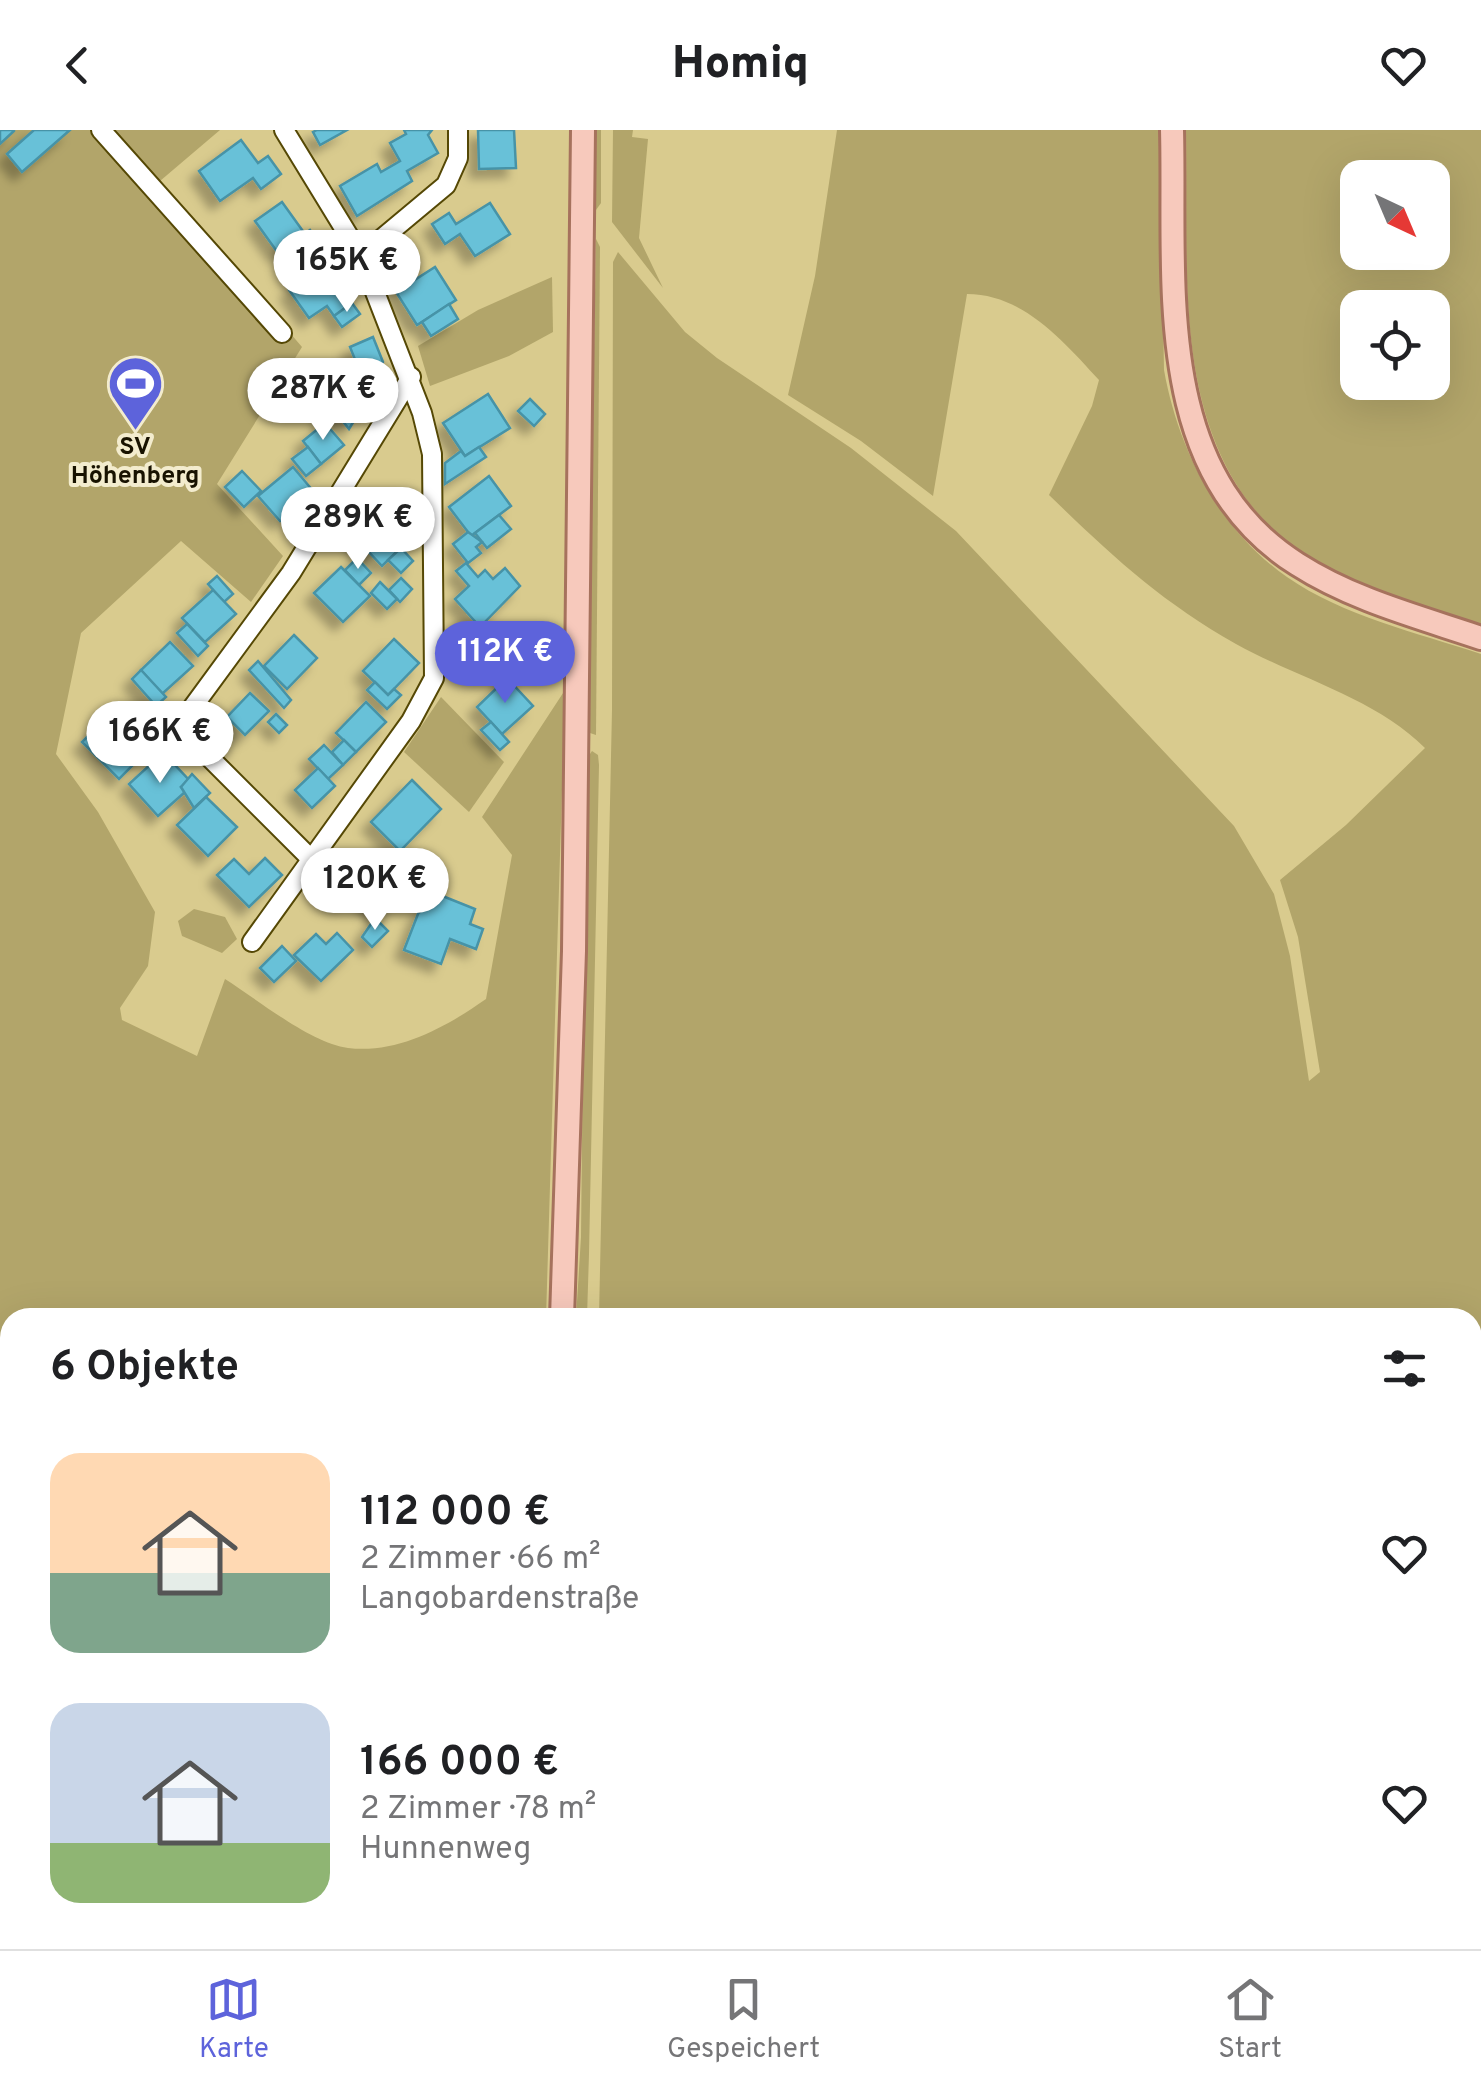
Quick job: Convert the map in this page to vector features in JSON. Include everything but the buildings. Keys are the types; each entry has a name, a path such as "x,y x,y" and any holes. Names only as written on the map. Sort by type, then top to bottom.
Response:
{"main road":[{"path":"562,1308 574,950 584,130"},
{"path":"1172,130 1178,368 1196,435 1226,492 1269,542 1320,578 1481,638"}],"street":[{"path":"101,130 282,333"},
{"path":"252,942 432,686 432,454 411,377 361,256 284,130"},
{"path":"361,256 446,185 458,158 458,130"},
{"path":"310,858 202,750 191,731 192,708 291,572 411,377"}],"shaded area":[{"path":"14,130 220,130 160,181 302,347 217,484 283,556 251,602 181,541 81,633 56,754 98,812 155,912 148,966 120,1008 122,1020 197,1056 225,979 317,1038 348,1048 367,1049 421,1036 486,999 512,855 482,817 565,690 546,1308 0,1308 0,144"},
{"path":"591,130 601,130 601,203 596,210"},
{"path":"613,130 633,130 632,137 648,139 639,238 663,288 612,222"},
{"path":"837,130 1160,130 1164,370 1180,429 1205,486 1241,536 1263,558 1309,591 1381,622 1481,654 1481,1308 599,1308 612,710 613,262 618,252 685,332 851,448 956,531 1234,826 1274,894 1290,956 1309,1081 1320,1072 1298,937 1280,880 1346,825 1425,748 1383,715 1236,644 1183,611 1115,557 1049,495 1092,406 1099,380 1056,336 1024,311 987,296 967,294 933,496 861,441 788,395 815,276"},
{"path":"1186,130 1481,130 1481,624 1339,575 1297,550 1255,510 1225,463 1205,412 1194,357 1186,243"},
{"path":"596,239 600,247 596,735 587,732"},
{"path":"552,277 553,332 509,356 430,386 418,346 478,310"},
{"path":"441,697 504,762 469,812 404,752"},
{"path":"592,751 598,755 599,765 587,1308 577,1308 581,1237 586,760"},
{"path":"194,909 225,917 237,939 222,953 182,936 178,921"}],"place":[{"name":"SV Höhenberg","path":"135,432"}]}
